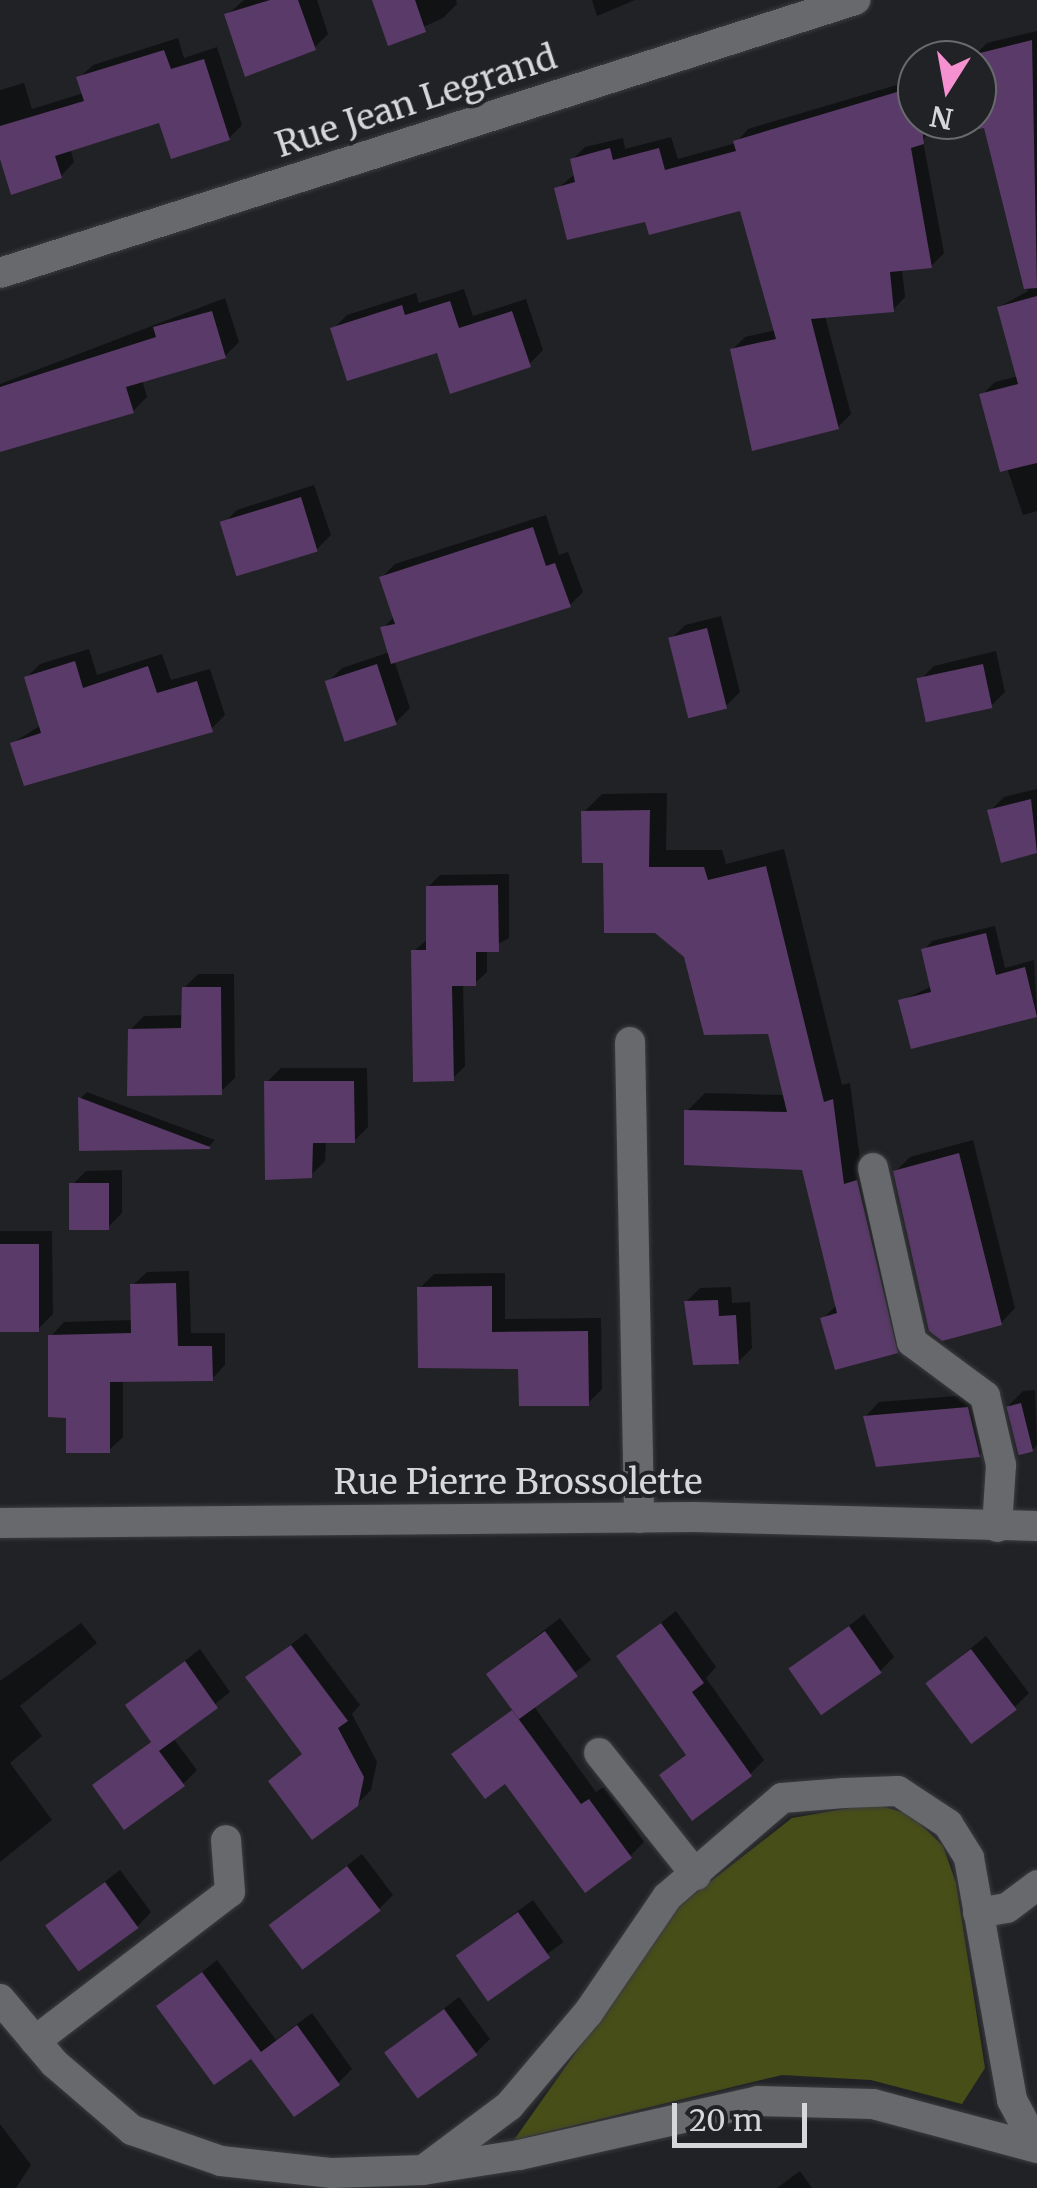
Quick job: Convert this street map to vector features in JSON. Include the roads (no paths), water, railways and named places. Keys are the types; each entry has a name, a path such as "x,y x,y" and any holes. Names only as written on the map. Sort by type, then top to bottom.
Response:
{"street":[{"name":"Rue Jean Legrand","path":"0,272 856,0"},
{"path":"630,1042 640,1518"},
{"path":"872,1168 912,1342 985,1396 1001,1465 998,1527"},
{"name":"Rue Pierre Brossolette","path":"0,1523 640,1518 1037,1526"},
{"path":"599,1752 696,1875"},
{"path":"423,2170 509,2106 600,1997 667,1897 782,1798 898,1792 948,1824 969,1858 1012,2100 1037,2148"},
{"path":"35,2041 230,1892 226,1840"},
{"path":"978,1912 1007,1908 1037,1885"},
{"path":"0,1999 35,2041 132,2130 221,2161 337,2181 520,2156 758,2101 873,2104 1037,2148"}]}
